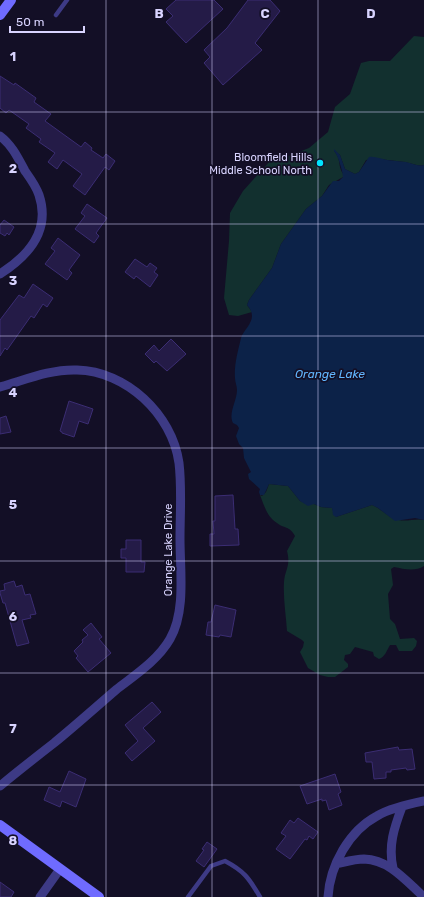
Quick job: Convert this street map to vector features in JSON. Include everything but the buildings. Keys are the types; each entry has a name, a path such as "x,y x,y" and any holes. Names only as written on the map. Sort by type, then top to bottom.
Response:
{"street":[{"path":"0,15 10,0"},
{"path":"0,136 7,141 12,148 34,185 40,200 42,215 37,236 29,250 21,259 0,274"},
{"name":"Orange Lake Drive","path":"0,388 45,372 77,370 90,371 111,378 131,388 151,406 160,417 170,435 178,462 180,576 180,607 178,617 169,640 161,651 137,674 0,786"},
{"path":"328,897 336,864 347,843 363,826 384,812 424,801"},
{"path":"393,868 390,851 392,838 402,807"},
{"path":"0,825 100,897"},
{"path":"336,864 363,859 378,861 393,868 424,897"},
{"path":"40,897 60,869"}],"lane":[{"path":"56,15 68,0"},
{"path":"188,897 211,866 225,861 237,867 250,879 260,897"}],"green space":[{"path":"414,36 424,37 424,165 419,166 405,162 376,159 366,160 359,172 355,174 345,169 340,155 334,151 343,177 329,185 322,196 306,209 281,244 272,268 249,300 247,305 252,312 238,316 229,315 224,298 230,213 243,191 270,161 289,156 309,148 328,132 335,107 350,94 361,63 369,61 390,61"},
{"path":"269,484 288,486 300,501 321,507 332,508 336,517 372,505 395,519 424,520 424,566 417,569 394,567 391,569 393,585 388,594 390,619 395,624 400,639 414,638 417,641 416,646 412,651 399,651 396,645 390,645 384,655 379,659 374,656 373,652 355,647 350,654 345,655 344,660 348,664 348,667 335,677 320,675 308,668 300,652 304,642 287,631 284,582 288,564 287,551 295,536 291,530 280,525 271,518 266,510 260,495 262,496 266,492"}],"water":[{"name":"Orange Lake","path":"334,149 340,155 345,169 355,174 359,172 369,157 424,165 424,520 415,518 395,521 372,505 336,517 333,515 332,508 321,507 314,504 308,506 300,501 288,486 269,484 264,495 260,495 260,489 249,479 248,474 251,472 244,458 243,448 239,444 236,436 239,428 233,423 232,411 237,390 235,380 236,358 241,338 252,319 250,309 247,305 272,268 281,244 306,209 322,196 333,181 339,181 343,177"}],"place":[{"name":"Bloomfield Hills Middle School North","path":"320,163"}]}
